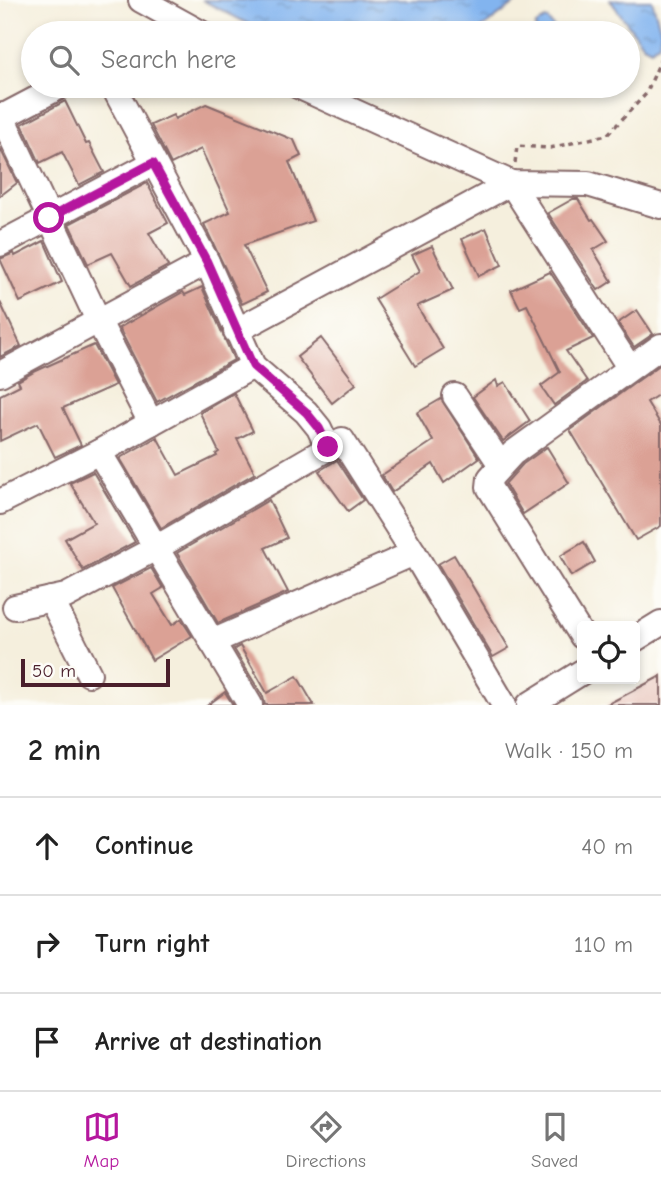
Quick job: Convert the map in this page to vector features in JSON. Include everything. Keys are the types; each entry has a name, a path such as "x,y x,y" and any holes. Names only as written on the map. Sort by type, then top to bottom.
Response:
{"street":[{"path":"141,0 179,21"},
{"path":"37,98 1,116 98,320 151,423"},
{"path":"119,98 207,262 253,366 306,412 319,428 328,447"},
{"path":"324,98 511,183 588,184 661,206"},
{"path":"0,244 153,163"},
{"path":"236,331 511,183"},
{"path":"511,183 629,367"},
{"path":"0,374 207,262"},
{"path":"577,628 489,487 490,478 513,453 661,346"},
{"path":"0,502 99,452 253,366"},
{"path":"455,396 500,465"},
{"path":"15,607 66,596 156,548 342,440 414,553 503,705"},
{"path":"99,452 250,705"},
{"path":"212,642 414,553"},
{"path":"51,599 89,674"},
{"path":"640,636 661,623"},
{"path":"529,705 577,675"}],"path":[{"path":"511,183 517,146 550,148 607,135 646,94 661,59"}],"water":[{"path":"202,0 520,0 491,21 243,21"},
{"path":"610,0 652,0 661,31 659,43 651,49 643,45 640,41 640,21 625,21"}],"building":[{"path":"65,101 86,144 89,143 104,172 79,185 62,152 40,163 22,124"},
{"path":"206,104 294,140 301,156 289,162 313,221 244,245 267,292 242,304 204,224 230,212 201,149 171,164 151,125 173,115 175,119"},
{"path":"0,148 17,183 0,196"},
{"path":"147,183 168,223 149,233 168,266 131,286 112,253 88,264 69,224"},
{"path":"573,199 578,199 608,241 593,250 612,281 598,290 548,213"},
{"path":"486,228 502,265 479,276 462,239"},
{"path":"44,241 62,282 20,302 0,259 14,253 15,256"},
{"path":"432,246 453,290 417,306 443,349 415,366 375,299 420,271 412,255"},
{"path":"550,272 593,338 566,351 587,381 554,405 541,386 560,372 527,305 520,308 511,290"},
{"path":"202,287 234,360 157,402 119,328 183,292 185,295"},
{"path":"0,302 21,346 0,357"},
{"path":"637,310 653,334 634,347 618,323"},
{"path":"321,338 356,384 332,403 297,357"},
{"path":"94,345 115,385 63,408 81,445 55,457 38,423 0,441 0,395 20,385 18,381 34,372"},
{"path":"661,364 661,393 647,402 661,425 661,526 636,540 570,430"},
{"path":"496,380 498,386 505,382 530,421 503,441 473,397"},
{"path":"234,393 253,431 237,439 255,473 161,528 120,458 157,437 178,475 217,456 219,452 200,413"},
{"path":"441,399 479,458 444,483 433,464 392,492 382,475 433,441 417,413"},
{"path":"547,447 569,483 523,514 505,484 523,464"},
{"path":"337,460 363,500 348,511 319,471"},
{"path":"93,472 135,542 83,570 65,539 94,523 70,483"},
{"path":"269,500 287,538 265,548 288,592 218,623 177,553"},
{"path":"584,542 595,562 571,576 560,556"},
{"path":"454,555 509,648 493,657 438,564"},
{"path":"151,568 163,588 153,594 172,625 181,619 192,636 152,660 112,588"},
{"path":"240,646 267,693 297,676 314,705 265,705 263,697 234,649"},
{"path":"661,676 661,705 606,705"},
{"path":"225,692 233,705 208,705"}],"route":[{"path":"49,218 153,163 207,262 253,366 306,412 319,428 328,447"}]}
